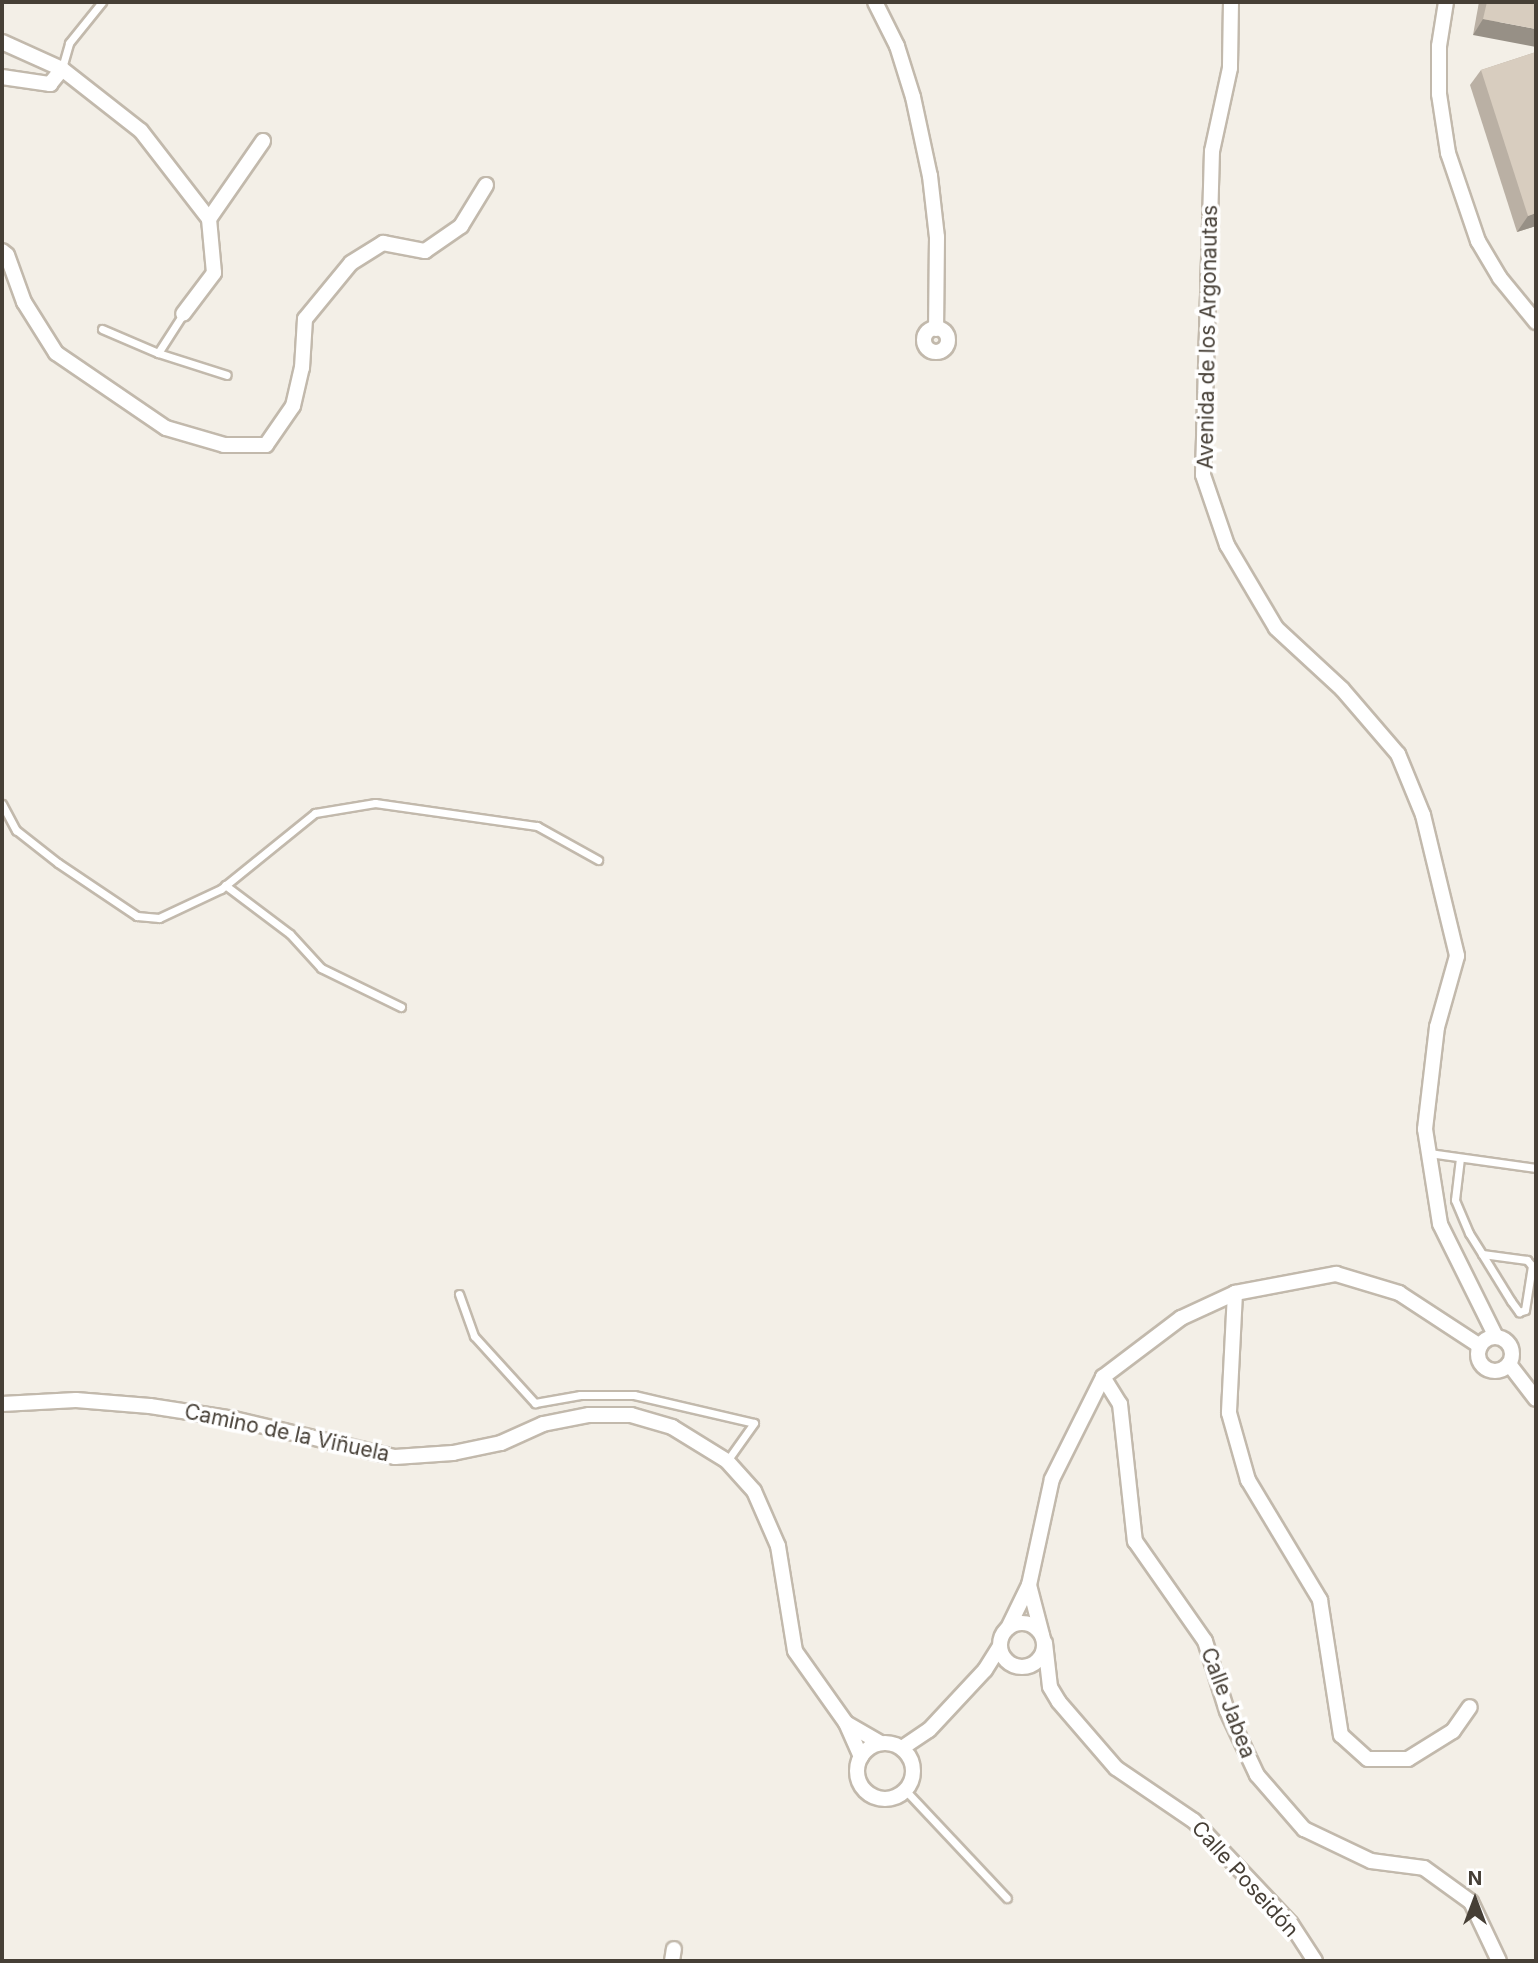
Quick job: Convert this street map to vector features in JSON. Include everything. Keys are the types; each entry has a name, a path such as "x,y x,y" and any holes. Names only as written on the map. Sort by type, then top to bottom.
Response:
{"street":[{"path":"875,2 897,46 909,84 930,176 937,237 936,328"},
{"name":"Avenida de los Argonautas","path":"1231,2 1230,68 1212,151 1203,475 1227,545 1276,628 1342,689 1398,754 1423,815 1457,956 1437,1027 1425,1129 1440,1224 1496,1337"},
{"path":"1446,2 1440,46 1439,94 1448,153 1478,241 1500,278 1536,322"},
{"path":"2,42 62,69 141,131 209,219 214,273 183,314"},
{"path":"2,77 50,84 62,69"},
{"path":"209,219 263,141"},
{"path":"2,251 7,256 24,302 56,353 166,428 224,445 266,445 293,406 302,368 305,319 351,263 383,243 425,251 461,226 486,185"},
{"name":"Calle Poseidón","path":"1008,1628 1029,1586 1052,1479 1103,1377 1181,1318 1236,1293 1336,1274 1399,1293 1480,1346"},
{"path":"1236,1293 1229,1413 1248,1480 1320,1600 1341,1735 1368,1759 1408,1759 1453,1731 1470,1707"},
{"path":"1496,1337 1505,1339 1512,1348 1509,1364 1499,1371 1488,1369 1480,1362 1480,1346 1487,1339 1496,1337"},
{"path":"1509,1364 1536,1399"},
{"name":"Calle Jabea","path":"1103,1377 1120,1404 1135,1541 1205,1641 1227,1711 1257,1775 1304,1829 1371,1861 1423,1868 1471,1902 1499,1961"},
{"name":"Camino de la Viñuela","path":"2,1404 76,1401 150,1406 234,1419 395,1457 453,1453 501,1443 543,1424 589,1415 631,1415 672,1427 727,1461 754,1490 778,1546 795,1651 846,1723 861,1756"},
{"name":"Calle Poseidón","path":"1029,1586 1043,1639 1050,1687 1059,1702 1116,1768 1194,1821 1291,1924 1315,1961"},
{"path":"907,1754 985,1670 1008,1628 1023,1623 1030,1624 1043,1639 1038,1661 985,1670"},
{"path":"999,1648 1014,1666"},
{"name":"Calle Poseidón","path":"1014,1666 1050,1687"},
{"path":"846,1723 880,1743"},
{"path":"890,1743 907,1754 914,1776 906,1791 890,1799 871,1796 858,1781 857,1771 861,1756 870,1746 890,1743"}],"lane":[{"path":"62,69 69,43 102,2"},
{"path":"158,353 183,314"},
{"path":"102,328 158,353 227,374"},
{"path":"2,804 16,830 58,863 137,916 159,918 225,885 315,813 375,803 537,826 598,860"},
{"path":"225,885 290,934 321,968 401,1007"},
{"path":"1429,1153 1536,1168"},
{"path":"1460,1158 1455,1200 1469,1233 1482,1254 1519,1312 1525,1310 1532,1266 1527,1260 1482,1254"},
{"path":"459,1294 474,1336 535,1403 580,1395 634,1395 754,1423 727,1461"},
{"path":"906,1791 1007,1898"}],"building":[{"path":"1487,2 1536,2 1536,29 1483,19"},
{"path":"1536,52 1536,213 1528,216 1481,70"}]}
